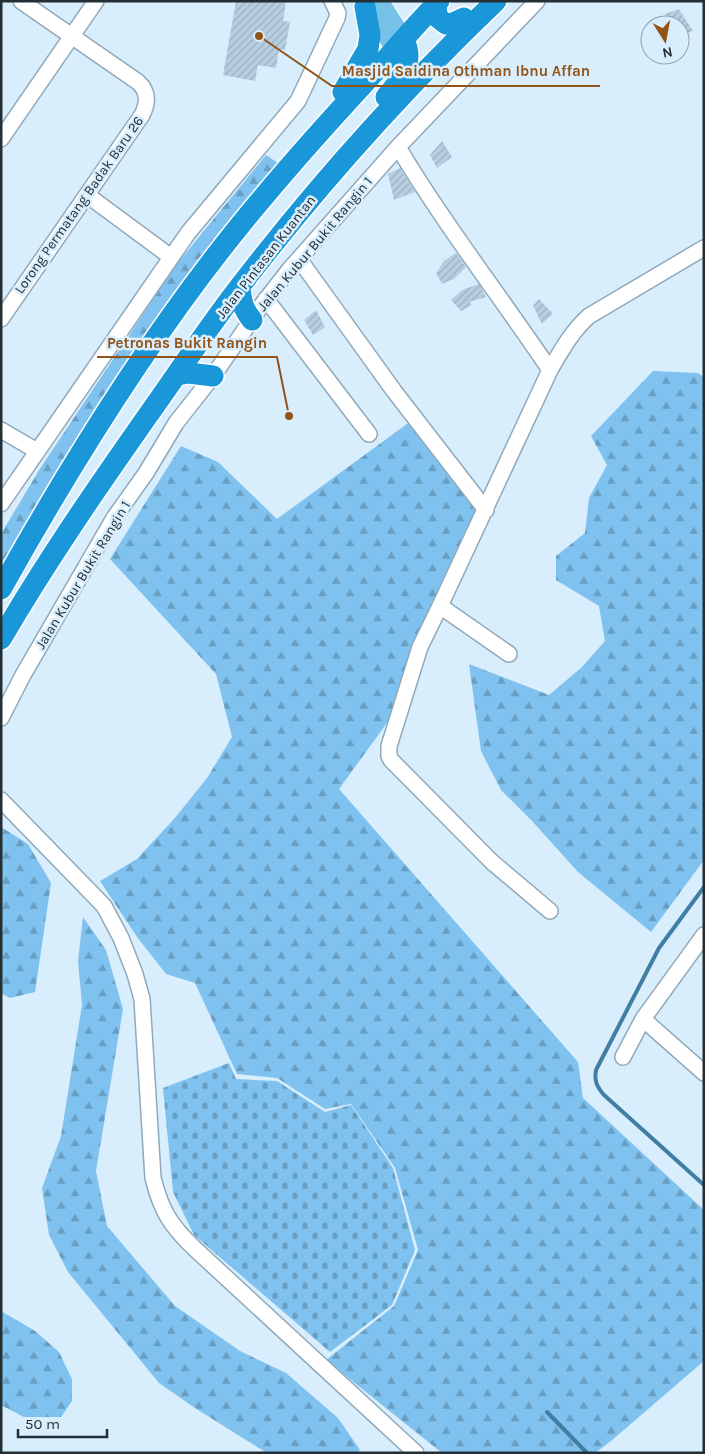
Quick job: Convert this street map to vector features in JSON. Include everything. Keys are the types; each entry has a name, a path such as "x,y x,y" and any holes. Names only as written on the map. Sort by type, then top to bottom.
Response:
{"highway":[{"path":"403,48 423,55 428,52 481,1"},
{"name":"Jalan Pintasan Kuantan","path":"1,639 62,542 240,286 300,211 358,145 406,92 496,1"},
{"path":"437,2 437,17 446,24 451,24 464,18"},
{"path":"1,589 69,471 156,338 222,248 313,139 403,48 437,2"},
{"path":"313,139 368,49 370,36 368,3"},
{"path":"124,451 132,423 144,399 196,324 288,208 399,82 404,74 403,48"},
{"path":"240,286 244,310 252,320"},
{"path":"177,375 189,373 212,376"}],"main road":[{"path":"368,3 403,48"}],"street":[{"path":"21,1 72,36"},
{"path":"1,139 96,1"},
{"path":"1,504 188,233 298,101 337,18 338,13 332,1"},
{"name":"Jalan Kubur Bukit Rangin 1","path":"1,718 23,675 114,518 146,473 176,423 212,376 266,299 398,146 537,1"},
{"name":"Lorong Permatang Badak Baru 26","path":"1,318 142,115 147,101 144,88 138,82 72,36"},
{"path":"398,146 428,193 550,370"},
{"path":"87,195 171,257"},
{"path":"550,911 492,862 391,760 389,756 392,738 420,647 486,510 550,370 568,339 589,316 704,248"},
{"path":"299,260 394,391 486,510"},
{"path":"266,299 369,434"},
{"path":"1,430 37,451"},
{"path":"440,606 509,654"},
{"path":"1,800 104,906 121,938 132,965 142,999 153,1178 165,1214 188,1243 416,1453"},
{"path":"623,1057 643,1019 699,953 704,935"},
{"path":"643,1019 704,1073"}],"green space":[{"path":"266,155 278,163 220,231 85,428 1,565 1,534 41,467 176,265"},
{"path":"653,371 698,373 704,377 704,860 651,932 578,872 501,790 481,751 469,664 549,695 582,667 605,641 599,606 556,580 556,556 585,533 589,498 607,465 591,436"},
{"path":"411,421 478,513 408,694 339,789 578,1062 583,1098 704,1210 704,1361 595,1453 442,1453 326,1360 394,1306 418,1250 395,1168 351,1104 325,1109 277,1078 237,1074 195,983 166,974 137,937 100,881 137,859 174,819 207,778 232,737 216,674 110,559 181,446 218,462 277,519"},
{"path":"1,827 28,844 51,883 35,992 10,998 1,993"},
{"path":"83,917 106,950 123,1009 96,1171 107,1226 175,1306 240,1351 286,1373 338,1418 360,1450 357,1453 267,1453 159,1383 68,1272 49,1235 42,1188 61,1136 82,1005 78,961"},
{"path":"229,1063 236,1079 277,1081 325,1112 351,1105 393,1168 415,1250 392,1305 330,1352 194,1235 173,1192 163,1088"},
{"path":"1,1311 35,1331 59,1352 72,1379 72,1401 61,1417 24,1417 1,1405"}],"building":[{"path":"236,1 286,1 283,21 290,22 285,50 279,49 276,68 258,65 255,81 223,75"},
{"path":"679,9 683,15 666,15"},
{"path":"442,141 452,157 437,168 430,155"},
{"path":"400,168 415,192 394,200 388,174"},
{"path":"456,253 466,267 454,279 442,284 436,273 444,261"},
{"path":"479,284 486,297 469,302 472,305 461,311 451,300 462,290"},
{"path":"539,299 553,314 542,324 533,306"},
{"path":"316,310 325,327 313,335 304,320"}],"waterway":[{"path":"704,887 659,948 596,1070 595,1077 604,1095 704,1185"},
{"path":"547,1412 587,1453"}],"place":[{"name":"Masjid Saidina Othman Ibnu Affan","path":"259,36"},
{"name":"Petronas Bukit Rangin","path":"289,416"}]}
